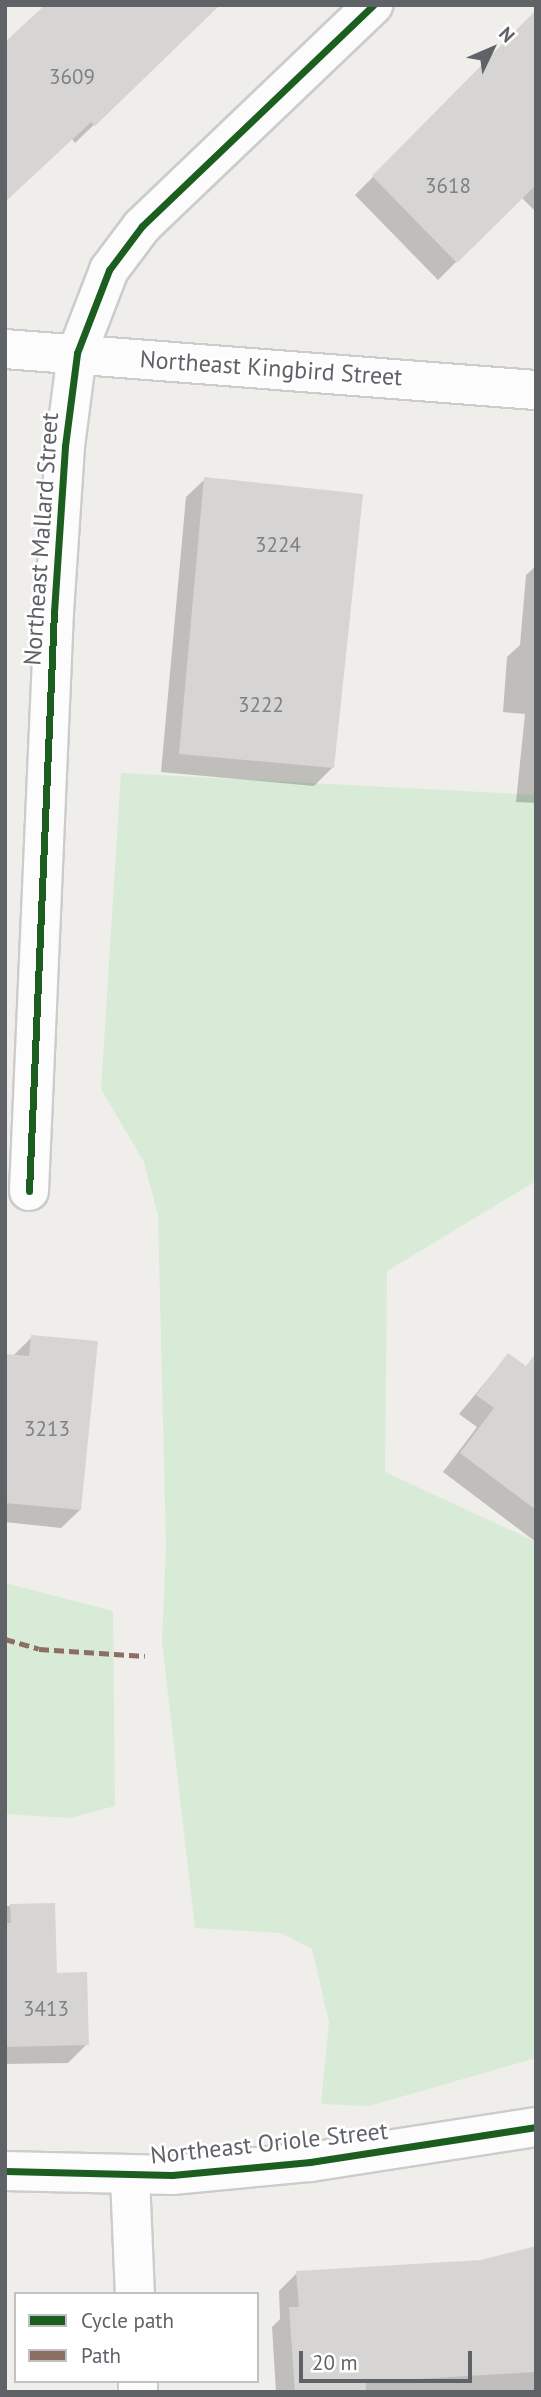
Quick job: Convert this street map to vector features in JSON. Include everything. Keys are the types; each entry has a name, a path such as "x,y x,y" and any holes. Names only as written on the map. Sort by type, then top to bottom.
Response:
{"street":[{"name":"Northeast Mallard Street","path":"29,1191 54,612 65,446 77,353 109,270 142,226 373,5"},
{"name":"Northeast Kingbird Street","path":"5,349 536,390"},
{"name":"Northeast Oriole Street","path":"5,2171 130,2177 310,2162 536,2127"},
{"path":"130,2177 135,2292"}],"green space":[{"path":"121,773 536,795 536,1181 387,1271 385,1472 536,1542 536,2058 369,2106 321,2104 329,2022 312,1949 281,1933 195,1928 162,1642 166,1546 158,1215 144,1162 101,1089"},
{"path":"5,1583 113,1611 115,1806 70,1818 5,1814"}],"building":[{"path":"45,5 220,5 95,126 91,122 5,202 5,42"},
{"path":"536,10 536,185 457,263 372,176"},
{"path":"204,477 363,494 334,768 179,754"},
{"path":"31,1335 98,1341 81,1510 5,1503 5,1354 29,1356"},
{"path":"508,1353 526,1366 536,1353 536,1510 460,1453 494,1408 476,1395"},
{"path":"55,1903 57,1973 87,1972 89,2045 5,2047 5,1923 11,1923 10,1904"},
{"path":"536,2246 536,2372 366,2382 366,2392 295,2392 289,2307 299,2307 296,2271 481,2260"}],"marked path":[{"path":"5,1639 39,1649 145,1656"}],"cycle path":[{"path":"29,1191 54,612 65,446 77,353 109,270 142,226 373,5"},
{"path":"5,2171 172,2175 310,2162 536,2127"}]}
